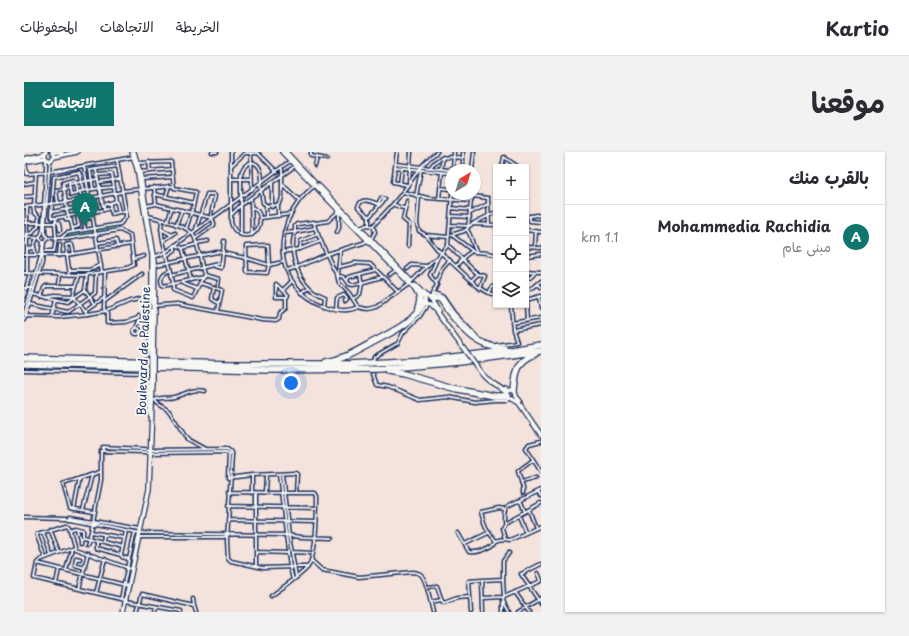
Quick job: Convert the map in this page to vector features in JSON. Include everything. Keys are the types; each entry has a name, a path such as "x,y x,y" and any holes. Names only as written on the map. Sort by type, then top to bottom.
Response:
{"highway":[{"path":"412,284 420,296 420,302 413,318"},
{"path":"309,364 334,360 357,352 395,331 413,318 429,300 437,298 441,300 456,320 481,343 498,348 518,348"},
{"path":"24,358 356,364 427,360 541,344"},
{"path":"378,369 404,374 453,388 494,396 511,394 521,362 529,356 541,351"},
{"path":"24,364 271,370 378,369 460,362 541,351"}],"street":[{"path":"46,152 44,155 47,159 46,204 44,234 48,238 61,238 66,240 120,230 130,235 134,259 133,266 87,275 25,273 25,255 27,249 25,237 25,207 34,206 46,204 52,203 80,200 142,188 173,186 176,189 196,192 192,213 186,228"},
{"path":"24,162 46,152"},
{"path":"24,162 47,159 53,154 62,152"},
{"path":"53,154 76,152"},
{"name":"Boulevard de Palestine","path":"133,152 137,163 142,188 154,265 152,296 153,306 151,317 152,359"},
{"name":"Boulevard de Palestine","path":"133,152 142,179 142,188"},
{"path":"212,152 217,152"},
{"path":"231,152 231,215 233,228 236,232 241,234 252,235"},
{"path":"231,166 245,152 258,152 277,172"},
{"path":"282,152 311,180"},
{"path":"286,152 311,180 360,228 396,270 429,300 489,382 511,394 541,435"},
{"path":"311,152 311,156 327,159"},
{"path":"397,152 393,182 408,184"},
{"path":"408,184 411,152"},
{"path":"373,226 403,192 428,159 437,152"},
{"path":"453,164 454,152"},
{"path":"473,164 474,152"},
{"path":"251,153 252,190"},
{"path":"463,153 463,164"},
{"path":"315,166 316,157"},
{"path":"430,168 434,163 443,157 463,158"},
{"path":"441,169 443,157"},
{"path":"503,164 504,157 514,164"},
{"path":"24,162 25,174 47,172 134,158"},
{"path":"61,238 66,233 120,224 126,217 117,160"},
{"path":"137,163 170,161 172,163 173,186"},
{"path":"154,256 166,252 175,246 282,169 290,161"},
{"path":"148,162 150,171"},
{"path":"100,163 106,181"},
{"path":"241,234 241,179 242,168 247,164 256,164 260,168 261,191 262,199 266,205 266,217"},
{"path":"395,165 445,173"},
{"path":"395,165 402,168 410,167"},
{"path":"84,166 98,250 104,272 104,297 108,324 128,321 138,318 139,316"},
{"path":"93,189 90,171 118,166"},
{"path":"231,215 241,205 295,166"},
{"path":"272,167 272,176"},
{"path":"400,184 402,168"},
{"path":"67,169 71,195"},
{"path":"96,169 104,210"},
{"path":"140,172 172,169"},
{"path":"278,216 278,205 282,198 282,169"},
{"path":"420,169 445,170"},
{"path":"420,169 417,226 419,231 426,235 437,249 442,252 480,289 493,294"},
{"path":"26,232 33,232 34,228 38,227 39,217 34,212 36,172"},
{"path":"60,230 58,223 52,217 51,212 54,177 79,172 82,191 80,200 81,214"},
{"path":"439,199 442,172"},
{"path":"97,175 111,173 119,212"},
{"path":"142,179 173,177"},
{"path":"69,184 92,180 106,181 120,179"},
{"path":"231,179 251,179"},
{"path":"73,232 71,220 67,217 63,182 73,180 77,192"},
{"path":"24,184 35,182"},
{"path":"272,182 272,206"},
{"path":"282,184 300,200"},
{"path":"316,185 300,200 291,214 284,233 283,252 287,270 292,281 302,293 314,302 336,309 348,310 358,307"},
{"path":"316,185 339,211 412,284"},
{"path":"166,196 169,186"},
{"path":"65,196 82,191 114,187"},
{"path":"154,187 156,204"},
{"path":"53,188 56,190 70,188"},
{"path":"440,188 445,188"},
{"path":"56,190 58,203"},
{"path":"403,192 418,196 445,199"},
{"path":"154,194 194,203"},
{"path":"196,230 206,194 213,194 215,198 211,214 214,225 196,238"},
{"path":"24,197 35,196"},
{"path":"478,253 472,244 470,232 468,230 471,201 473,196 488,198 489,225"},
{"path":"95,197 97,211"},
{"path":"251,198 252,235"},
{"path":"360,228 368,224 370,217 386,200 381,198 378,204"},
{"path":"85,199 88,218"},
{"path":"103,206 116,200"},
{"path":"370,217 358,207 359,204 362,201 367,200 381,205"},
{"path":"315,223 315,228 341,285 358,307 363,310 373,308 412,284 448,245 452,200 471,201"},
{"path":"407,201 404,208 403,218 409,224 408,246"},
{"path":"110,203 112,214 126,212"},
{"path":"145,206 156,204 212,218"},
{"path":"393,204 404,208"},
{"path":"470,213 488,204"},
{"path":"266,205 278,205"},
{"name":"Boulevard de Palestine","path":"123,612 126,585 132,569 149,489 154,256 145,206"},
{"path":"51,212 80,207"},
{"path":"25,223 44,223 56,221 67,217 104,210 110,207"},
{"path":"251,207 258,212 260,218 258,228 252,235"},
{"path":"167,222 172,208"},
{"path":"451,208 470,210"},
{"path":"176,225 182,210"},
{"path":"324,306 324,297 308,287 297,267 293,250 296,232 295,226 297,224 328,221 339,211"},
{"path":"337,232 339,228 339,211"},
{"path":"450,225 469,226 493,213"},
{"path":"260,218 291,214"},
{"path":"73,228 78,226 77,215"},
{"path":"148,216 162,220 186,228 193,233 196,238 204,276 192,298 173,291 161,229 162,220"},
{"path":"451,216 470,218"},
{"path":"541,216 530,216 530,221 541,222"},
{"path":"85,229 84,221 88,218 93,218"},
{"path":"44,251 54,251 56,221"},
{"path":"120,224 120,230"},
{"path":"368,224 373,226"},
{"path":"473,224 493,225"},
{"path":"287,270 327,254 340,251 369,240 374,232 373,226"},
{"path":"284,233 315,228"},
{"path":"161,229 172,234"},
{"path":"450,234 468,230"},
{"path":"529,230 541,232"},
{"path":"535,247 536,231"},
{"path":"163,241 175,233"},
{"path":"36,255 34,247 40,235 44,234"},
{"path":"300,249 301,241 318,234"},
{"path":"450,234 472,251 493,255"},
{"path":"426,235 448,237"},
{"path":"25,237 38,238 44,242"},
{"path":"42,256 44,242 48,238"},
{"path":"97,243 116,240 118,247"},
{"path":"175,246 182,248 208,241"},
{"path":"171,275 222,263 224,241"},
{"path":"283,252 300,249 321,241"},
{"path":"26,305 32,294 44,251 44,242"},
{"path":"70,275 66,246 68,244 72,245 74,254"},
{"path":"25,255 59,256 131,244"},
{"path":"268,244 269,265 267,273 247,272 246,258 246,246 268,244"},
{"path":"59,256 60,245"},
{"path":"448,245 478,274 485,277 480,289"},
{"path":"166,256 175,250 175,246"},
{"path":"27,249 32,249 34,247"},
{"path":"529,247 541,248"},
{"path":"182,248 191,280"},
{"path":"338,276 340,251"},
{"path":"456,266 472,251"},
{"path":"154,265 217,252 223,252 269,265 284,261"},
{"path":"529,256 541,254"},
{"path":"134,259 144,256"},
{"path":"436,283 430,275 438,257"},
{"path":"373,362 374,357 398,343 403,333 420,316 437,285 436,283 442,269 450,260"},
{"path":"339,267 355,263 363,265 368,264 398,292"},
{"path":"70,270 90,270 101,265"},
{"path":"407,269 412,265 427,266"},
{"path":"347,280 349,277 375,270"},
{"path":"389,275 396,270"},
{"path":"170,271 162,275 162,286 204,276 219,279 218,288"},
{"path":"529,271 541,272"},
{"path":"529,278 535,272"},
{"path":"24,296 25,287 30,273"},
{"path":"26,305 68,312 96,291 96,273"},
{"path":"105,301 142,274"},
{"path":"353,299 360,296 362,282 360,274"},
{"path":"471,281 478,274"},
{"path":"59,285 60,275"},
{"path":"79,275 74,296 88,314"},
{"path":"87,275 85,290 94,304"},
{"path":"338,276 343,276 350,284 382,277"},
{"path":"283,290 292,281"},
{"path":"529,289 541,281"},
{"path":"181,282 198,289"},
{"path":"200,283 222,290 218,312"},
{"path":"153,306 177,304 262,320 276,321 279,319 280,313 286,308 286,298 288,295 276,284 276,297 286,298"},
{"path":"538,284 541,287"},
{"path":"41,297 45,286 76,286"},
{"path":"488,293 493,286"},
{"path":"25,287 33,288"},
{"path":"214,287 212,299 220,303"},
{"path":"302,293 308,287"},
{"path":"33,288 26,305 24,317 67,317 88,314 106,311 128,302 152,296"},
{"path":"32,294 68,302 74,296 85,290"},
{"path":"429,300 437,294 443,297 454,313 476,336 483,341 496,345 517,342 513,330 511,308"},
{"path":"47,298 54,295 74,296"},
{"path":"336,309 337,298 344,295 347,299 345,300"},
{"path":"529,299 540,296 541,308"},
{"path":"85,311 104,297"},
{"path":"52,317 56,300"},
{"path":"526,308 527,321"},
{"path":"136,328 138,322 151,317"},
{"path":"512,324 541,318"},
{"path":"513,330 541,325"},
{"path":"24,370 144,373 147,377 152,401"},
{"path":"373,374 377,385 388,387 420,400 452,397 475,402 508,400 511,394"},
{"path":"152,401 161,397 176,397 194,389 206,390"},
{"path":"511,394 541,431"},
{"path":"152,401 170,411 187,439 205,450"},
{"path":"540,442 529,444 526,448 541,472"},
{"path":"87,544 91,532 100,480 101,451 103,451 103,447 144,449 150,452 227,449 230,456 227,556 230,560 263,568 308,567"},
{"path":"103,451 229,452"},
{"path":"523,493 522,482 518,470 533,460"},
{"path":"94,512 70,508 63,484 100,472"},
{"path":"281,474 288,536 296,577"},
{"path":"229,479 252,475 297,474 296,493"},
{"path":"83,510 92,475"},
{"path":"252,475 252,492"},
{"path":"265,493 266,475"},
{"path":"74,508 80,478"},
{"path":"522,482 536,478"},
{"path":"504,509 506,506 540,490 541,496"},
{"path":"229,492 282,492 316,494 317,496 315,538 313,553 308,567 271,596"},
{"path":"256,493 256,566"},
{"path":"519,501 521,502 525,512"},
{"path":"505,522 519,516 541,503"},
{"path":"228,506 317,508"},
{"path":"496,541 488,533 484,526 481,512 499,508 504,509"},
{"path":"504,509 505,522 502,528 505,539"},
{"path":"529,510 536,528"},
{"path":"519,516 526,533"},
{"path":"24,517 69,519 92,522 140,533"},
{"path":"228,520 316,522"},
{"path":"92,522 140,533 224,537 256,535 332,538"},
{"path":"45,558 36,535 50,529 67,525 69,526 73,548 66,570"},
{"path":"458,533 469,552 473,552 493,546 496,541 505,539 510,540 541,526"},
{"path":"50,529 59,553"},
{"path":"70,530 77,529 83,530 83,536 80,540 77,529"},
{"path":"121,555 126,531"},
{"path":"43,532 51,556"},
{"path":"91,532 124,538"},
{"path":"37,563 126,585 129,559 135,532"},
{"path":"465,544 488,533"},
{"path":"103,542 104,535"},
{"path":"83,536 96,541 123,547"},
{"path":"288,536 288,553 293,580"},
{"path":"96,541 96,548 121,555 122,557 129,559"},
{"path":"132,569 73,548 40,560 37,563 34,578 139,604 185,612"},
{"path":"256,552 288,553"},
{"path":"292,552 313,553"},
{"path":"79,589 88,553"},
{"path":"503,612 503,561 509,553"},
{"path":"80,559 76,558 75,565 85,568"},
{"path":"96,593 105,559"},
{"path":"311,560 322,570 351,576 359,577 393,573 417,573 422,575 433,612"},
{"path":"541,564 521,574 540,599 541,604"},
{"path":"56,583 59,569"},
{"path":"482,598 504,597 529,586 541,580 538,573"},
{"path":"471,612 470,580 503,579"},
{"path":"482,580 483,612"},
{"path":"426,587 437,586 441,600"},
{"path":"515,592 529,612"},
{"path":"138,612 142,594 194,606"},
{"path":"430,602 441,600 447,603 457,598 470,596"},
{"path":"193,599 196,612"},
{"path":"518,612 540,599"},
{"path":"503,601 509,612"},
{"path":"155,612 156,607"}],"green space":[{"path":"116,225 118,226 119,230 66,240 62,238 66,233"}],"place":[{"name":"Mohammedia Rachidia","path":"85,226"}]}
